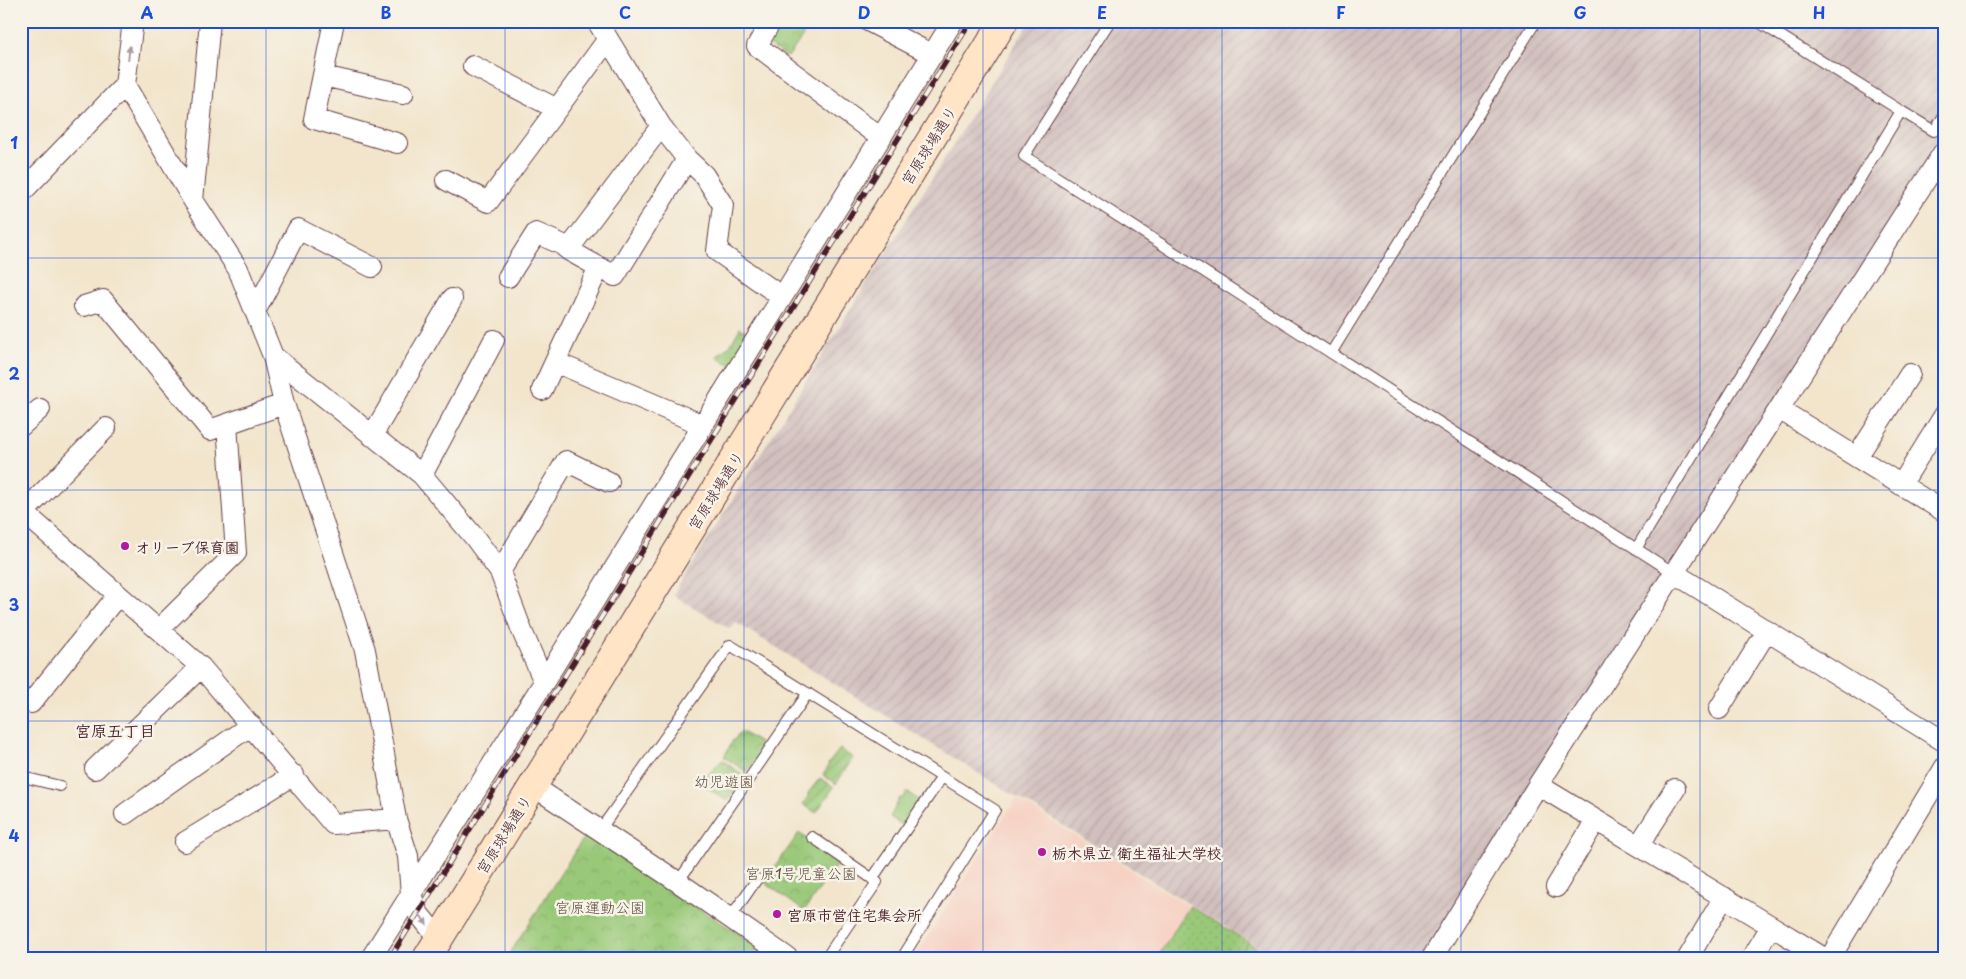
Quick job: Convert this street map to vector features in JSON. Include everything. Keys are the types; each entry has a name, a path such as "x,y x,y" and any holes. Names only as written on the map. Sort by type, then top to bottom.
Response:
{"street":[{"path":"21,193 125,85 133,21"},
{"path":"193,200 210,21"},
{"path":"334,21 314,119 397,142"},
{"path":"597,21 661,126 687,159 704,175 723,205 717,250 782,297"},
{"path":"771,21 757,46 881,138"},
{"path":"868,21 933,55"},
{"path":"371,958 953,21"},
{"name":"宮原球場通り","path":"433,948 1004,21"},
{"path":"446,180 488,202 608,40"},
{"path":"473,66 557,109"},
{"path":"323,76 403,94"},
{"path":"125,85 193,200 238,269 273,356 284,404 365,650 396,819 408,856 411,895 433,948"},
{"path":"568,250 661,126"},
{"path":"1432,958 1538,784 1943,153 1945,154"},
{"path":"508,276 536,233 561,244 568,250 615,276 687,159"},
{"path":"255,312 298,229 372,266"},
{"path":"542,390 599,267"},
{"path":"372,436 452,299"},
{"path":"84,306 103,300 210,430 284,404"},
{"path":"422,475 494,340"},
{"path":"273,356 422,475 500,572 544,682"},
{"path":"555,362 703,424"},
{"path":"1857,457 1910,374"},
{"path":"21,426 40,409"},
{"path":"1779,409 1945,512"},
{"path":"1901,485 1945,414"},
{"path":"158,630 236,553 227,424"},
{"path":"106,428 23,511 202,667 333,824 396,819"},
{"path":"500,572 566,461 609,482"},
{"path":"1674,573 1945,742"},
{"path":"32,703 118,595"},
{"path":"1719,710 1767,631"},
{"path":"95,769 202,667"},
{"path":"125,814 251,725"},
{"path":"1830,958 1945,767"},
{"path":"185,842 294,775"},
{"path":"1538,784 1824,958"},
{"path":"533,786 788,958"},
{"path":"1639,845 1675,789"},
{"path":"1556,888 1596,820"},
{"path":"1688,958 1724,897"},
{"path":"1752,958 1771,926"}],"lane":[{"path":"1110,21 1024,156 1674,573"},
{"path":"1331,353 1536,21"},
{"path":"1757,21 1934,131 1945,114"},
{"path":"1636,549 1901,111"},
{"path":"600,830 730,645 808,693 873,740 942,777 995,810 902,958"},
{"path":"678,882 808,693"},
{"path":"21,774 27,778 60,786"},
{"path":"872,879 942,777"},
{"path":"812,837 877,882 826,958"},
{"path":"730,918 757,878"}],"shaded area":[{"path":"1030,21 1945,21 1945,144 1428,958 1276,958 735,622 730,629 673,595"},
{"name":"栃木県立 衛生福祉大学校","path":"1016,799 1272,958 914,958"}],"green space":[{"path":"781,21 787,21 805,33 788,57 767,44"},
{"path":"740,328 755,337 735,367 716,357 731,344"},
{"name":"幼児遊園","path":"741,731 765,747 747,772 724,757 733,740"},
{"path":"840,749 853,758 836,784 823,775 828,764"},
{"name":"幼児遊園","path":"722,760 745,776 727,801 704,785 709,774"},
{"path":"820,778 834,787 816,813 803,804 808,797 808,793"},
{"path":"907,792 919,800 902,825 890,817 900,798 903,798"},
{"name":"宮原1号児童公園","path":"799,833 839,861 804,911 764,882"},
{"name":"宮原運動公園","path":"586,834 670,892 733,930 773,958 507,958"},
{"path":"1190,906 1248,942 1238,958 1157,958"},
{"path":"1248,942 1272,958 1238,958"}],"railway":[{"path":"390,958 971,21"}],"place":[{"name":"オリーブ保育園","path":"125,546"},
{"name":"栃木県立 衛生福祉大学校","path":"1042,852"},
{"name":"宮原市営住宅集会所","path":"777,914"}],"district":[{"name":"宮原五丁目","path":"115,730"}]}
